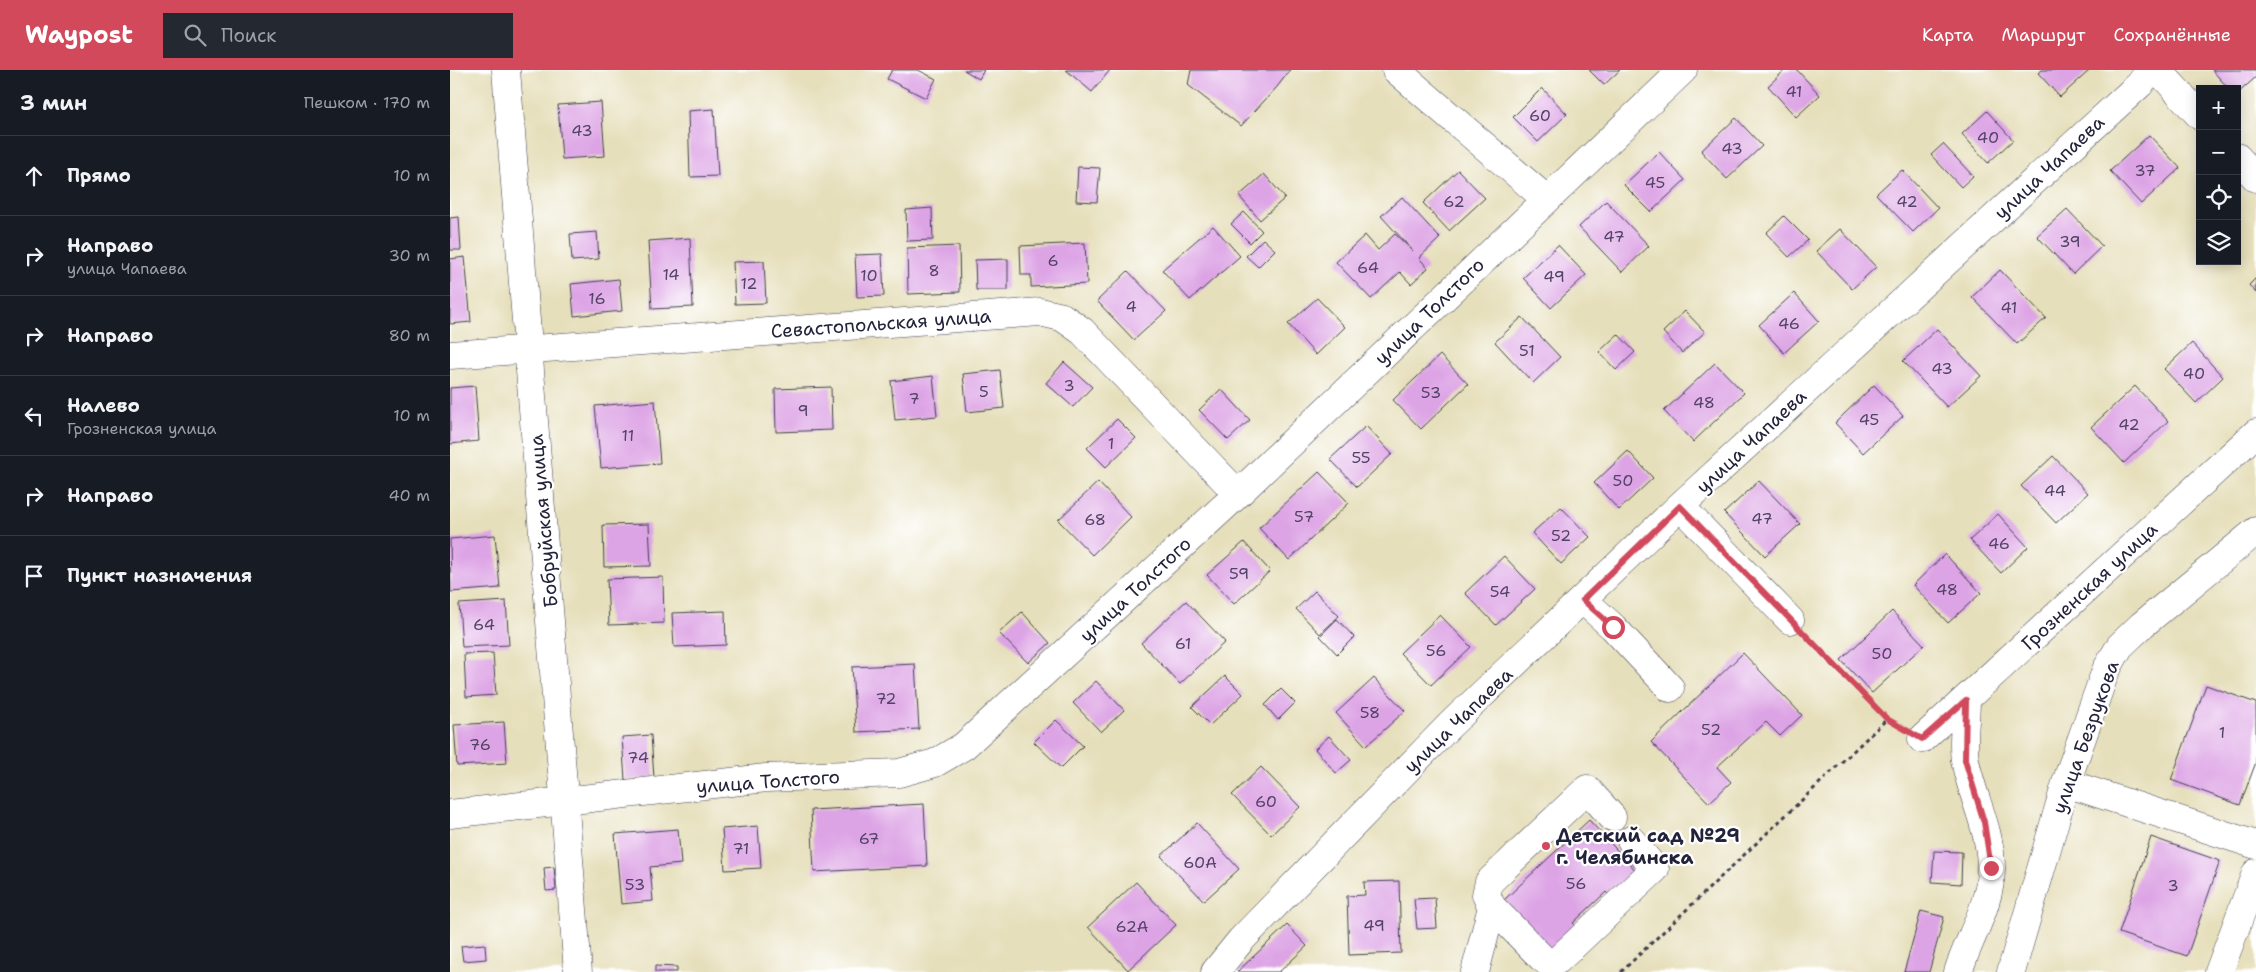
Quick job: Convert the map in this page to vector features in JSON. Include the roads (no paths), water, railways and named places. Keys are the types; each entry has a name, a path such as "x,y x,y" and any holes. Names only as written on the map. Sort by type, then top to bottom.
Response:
{"street":[{"name":"Бобруйская улица","path":"506,70 566,800 578,972"},
{"path":"1396,70 1546,199"},
{"name":"улица Толстого","path":"450,814 766,778 899,773 934,763 964,746 1238,494 1683,70"},
{"name":"улица Чапаева","path":"1215,972 1241,940 1450,725 1680,506 2133,90 2150,70"},
{"path":"2158,70 2196,112"},
{"path":"2241,161 2256,178"},
{"name":"Севастопольская улица","path":"450,354 1040,312 1062,316 1082,331 1238,494"},
{"name":"Грозненская улица","path":"1922,739 2256,433"},
{"path":"1680,506 1790,620"},
{"name":"улица Безрукова","path":"2011,972 2066,783 2106,670 2120,646 2142,625 2256,531"},
{"path":"1583,600 1613,627 1670,688"},
{"path":"1958,972 1965,948 1984,907 1991,868 1984,822 1965,760 1966,700"},
{"path":"2066,783 2256,845"},
{"path":"1612,817 1587,790 1489,882 1486,894 1492,907 1542,958 1549,963 1558,960 1655,869 1631,840"},
{"path":"2219,972 2256,873"},
{"path":"1475,972 1492,907"}],"place":[{"name":"Детский сад №29 г. Челябинска","path":"1546,846"}]}
